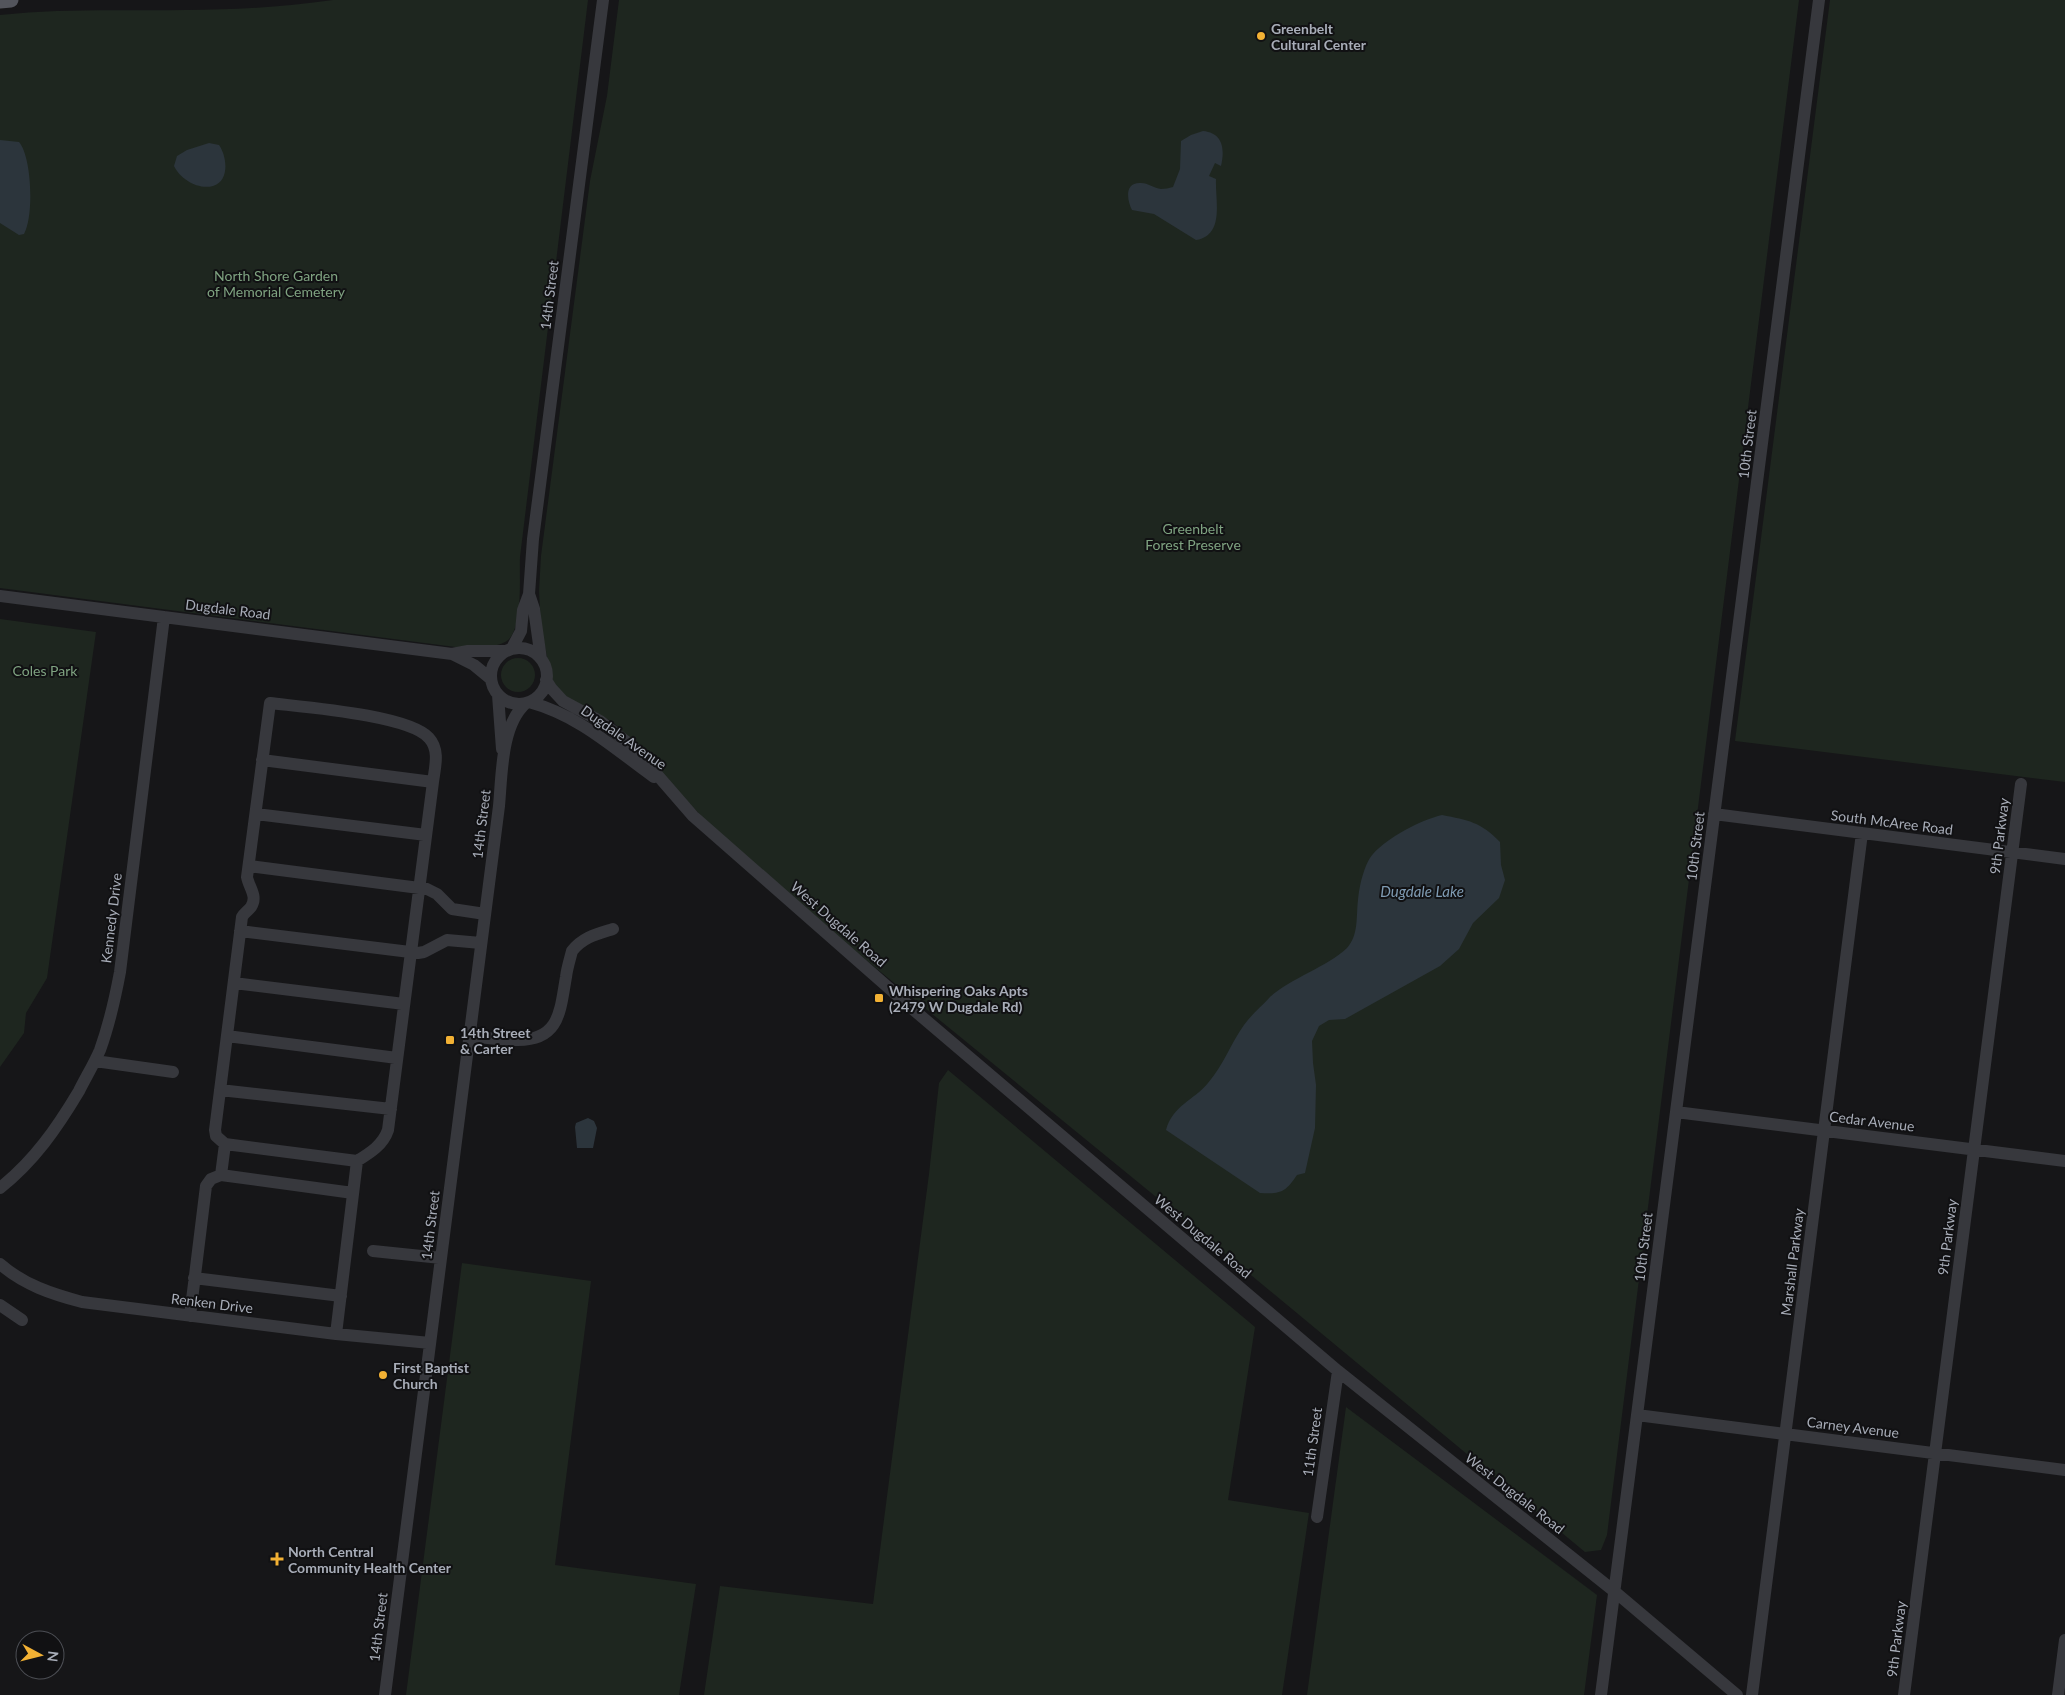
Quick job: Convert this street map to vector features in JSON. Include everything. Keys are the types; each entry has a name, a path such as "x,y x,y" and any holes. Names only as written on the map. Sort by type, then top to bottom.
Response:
{"main road":[{"path":"0,1 11,0"}],"street":[{"name":"14th Street","path":"509,649 521,631 523,610 529,594 533,539 602,0"},
{"name":"10th Street","path":"1600,1695 1819,0"},
{"name":"14th Street","path":"529,594 534,609 541,659"},
{"name":"Dugdale Road","path":"0,596 452,654"},
{"name":"Kennedy Drive","path":"0,1188 19,1172 45,1144 69,1108 95,1061 113,1007 120,972 164,616"},
{"path":"491,679 494,662 509,649"},
{"path":"528,649 541,659 544,665 546,680 540,694 527,702 511,703 498,695 491,679 474,665 452,654 468,651 528,649"},
{"name":"Dugdale Avenue","path":"546,680 564,701 600,721 633,747 664,784"},
{"name":"14th Street","path":"498,695 503,759"},
{"name":"14th Street","path":"384,1695 485,914 503,759 512,719 527,702"},
{"name":"Dugdale Avenue","path":"527,702 558,711 586,726 664,784"},
{"path":"270,703 386,719 414,727 430,738 435,748 436,757 433,782 386,1138 378,1147 357,1161 225,1144 216,1136 215,1130 242,917 254,900 253,892 248,882 262,760 270,703"},
{"path":"262,760 433,782"},
{"name":"West Dugdale Road","path":"664,784 693,816 826,933 1338,1371 1614,1591 1737,1695"},
{"name":"9th Parkway","path":"1904,1695 2021,784"},
{"path":"256,814 426,835"},
{"name":"South McAree Road","path":"1714,814 2065,859"},
{"name":"Marshall Parkway","path":"1752,1695 1862,833"},
{"path":"249,866 431,890 452,909 485,914"},
{"path":"469,1037 515,1040 534,1038 544,1034 558,1018 572,951 578,942 588,936 613,929"},
{"path":"240,930 411,952 424,952 447,940 481,943"},
{"path":"234,983 404,1004"},
{"path":"227,1036 397,1058"},
{"path":"95,1061 173,1072"},
{"path":"220,1090 391,1109"},
{"name":"Cedar Avenue","path":"1676,1112 2065,1161"},
{"path":"221,1175 225,1144"},
{"path":"336,1334 357,1161"},
{"path":"190,1316 206,1186 211,1179 221,1175 353,1193"},
{"path":"373,1251 441,1258"},
{"name":"Renken Drive","path":"0,1264 10,1273 31,1285 58,1296 105,1305 336,1334 430,1343"},
{"path":"194,1278 340,1296"},
{"path":"0,1305 22,1320"},
{"name":"11th Street","path":"1317,1517 1338,1371"},
{"name":"Carney Avenue","path":"1637,1415 2065,1470"},
{"path":"2058,1695 2065,1640"}],"green space":[{"name":"North Shore Garden of Memorial Cemetery","path":"333,0 588,0 520,557 518,616 511,637 501,644 471,649 0,588 0,15 70,11 241,9"},
{"name":"Greenbelt Forest Preserve","path":"619,0 1799,0 1607,1535 1601,1550 1585,1552 1199,1232 740,857 613,722 568,699 558,691 551,676 541,627 539,591 541,556 590,181 607,96"},
{"path":"1830,0 2065,0 2065,782 1735,741"},
{"name":"Coles Park","path":"0,619 96,632 47,978 26,1013 24,1033 0,1067"},
{"path":"518,658 525,659 530,663 534,668 534,682 530,687 525,691 518,692 511,691 506,687 502,682 501,675 502,668 506,663 511,659"},
{"path":"948,1070 1255,1327 1228,1500 1309,1513 1282,1695 704,1695 720,1586 873,1604 929,1174 939,1083"},
{"path":"462,1263 591,1281 555,1565 696,1584 679,1695 406,1695"},
{"path":"1346,1407 1597,1595 1584,1695 1307,1695"}],"water":[{"path":"1203,131 1210,132 1219,138 1223,154 1221,166 1215,163 1209,176 1216,179 1217,207 1215,224 1205,237 1196,240 1154,214 1132,210 1128,192 1129,188 1136,183 1144,183 1161,189 1173,187 1180,169 1181,141"},
{"path":"0,140 19,142 27,160 30,201 27,226 24,234 19,235 0,223"},
{"path":"209,143 219,145 224,155 225,168 222,179 213,186 207,187 196,185 185,179 174,166 177,156 187,150"},
{"name":"Dugdale Lake","path":"1442,815 1474,823 1487,830 1500,842 1501,865 1505,880 1499,898 1473,923 1459,949 1440,966 1345,1019 1329,1020 1319,1026 1312,1041 1316,1085 1315,1128 1305,1173 1297,1175 1289,1186 1282,1191 1260,1193 1166,1130 1169,1122 1178,1109 1208,1083 1244,1025 1270,997 1288,984 1339,955 1351,943 1356,925 1362,876 1373,854 1387,841 1405,830"},
{"path":"588,1118 594,1121 597,1128 593,1148 577,1148 576,1123"}],"place":[{"name":"Greenbelt Cultural Center","path":"1261,36"},
{"name":"Whispering Oaks Apts (2479 W Dugdale Rd)","path":"879,998"},
{"name":"14th Street & Carter","path":"450,1040"},
{"name":"First Baptist Church","path":"383,1375"},
{"name":"North Central Community Health Center","path":"277,1559"}]}
